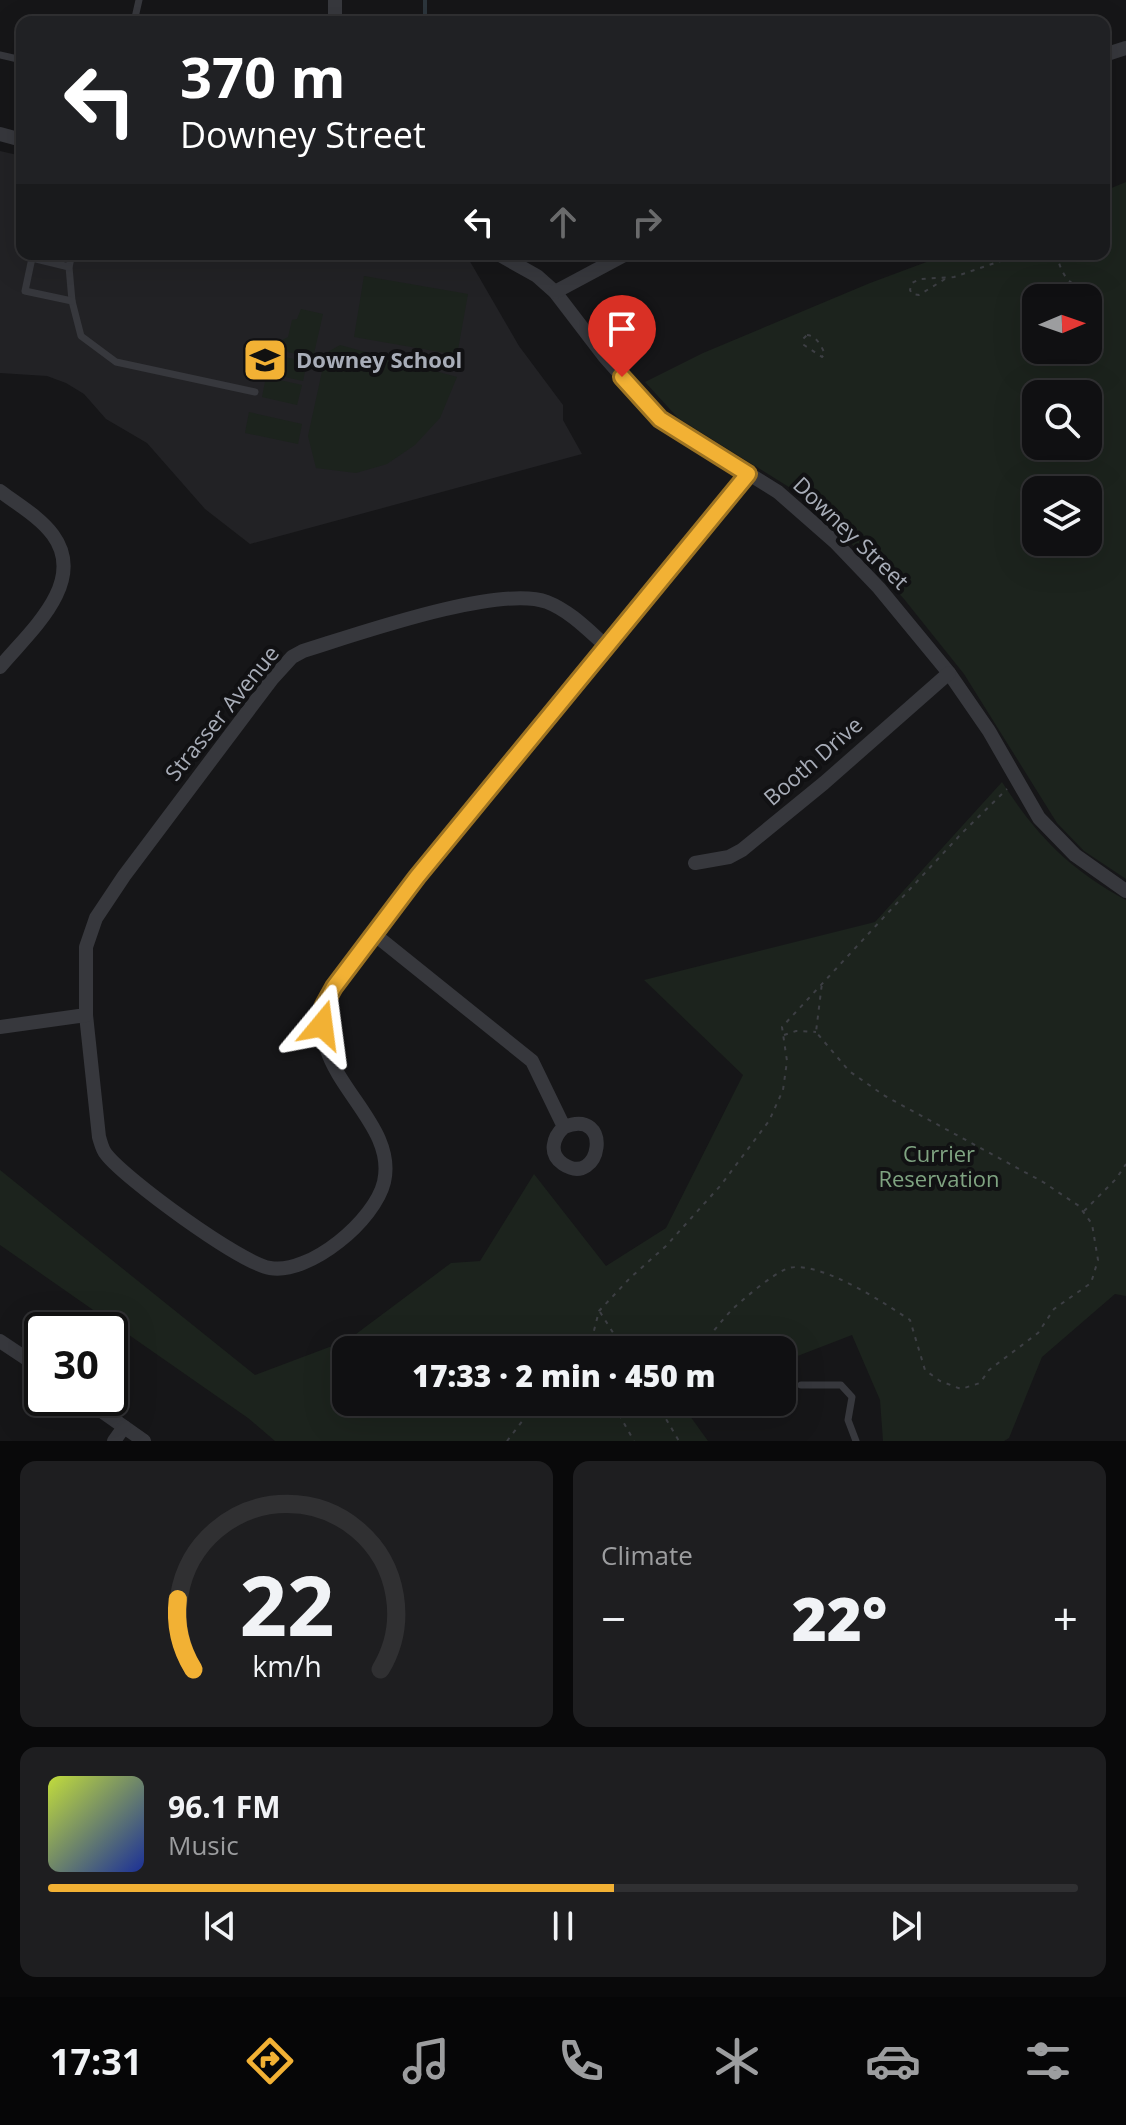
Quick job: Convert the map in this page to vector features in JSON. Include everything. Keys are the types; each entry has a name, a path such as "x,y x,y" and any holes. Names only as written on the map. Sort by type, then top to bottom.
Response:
{"street":[{"name":"Downey Street","path":"509,260 537,276 555,292 604,356 660,419 778,492 835,542 879,588 949,673 989,731 1039,818 1101,876 1126,891"},
{"path":"555,292 615,260"},
{"name":"Strasser Avenue","path":"606,646 560,609 545,601 509,598 382,626 303,651 292,657 262,691 124,876 96,918 86,947 86,1015 99,1137 104,1151 137,1182 213,1239 254,1263 271,1268 292,1268 313,1258 359,1226 377,1202 385,1179 381,1145 330,1058 322,1025 324,1005 334,987 417,877 748,474"},
{"path":"0,491 52,533 59,546 64,569 61,588 53,603 0,667"},
{"name":"Booth Drive","path":"695,863 729,857 742,850 949,673"},
{"path":"374,934 532,1061 564,1127"},
{"path":"0,1027 86,1015"},
{"path":"0,1341 24,1357"},
{"path":"108,1416 144,1441"},
{"path":"114,1441 124,1427"}],"lane":[{"path":"32,260 25,291 72,301"},
{"path":"40,260 69,267"},
{"path":"71,260 72,301 81,336 116,362 255,392"},
{"path":"801,1385 841,1385 852,1397 848,1420 856,1441"}],"path":[{"path":"945,279 920,279 912,283 910,290 912,294 919,295 945,279 1003,260"},
{"path":"1058,260 1067,282 1071,284"},
{"path":"807,335 813,337 824,352 825,355 821,357 808,349 803,339 807,335"},
{"path":"593,1336 599,1311 666,1246 721,1185 769,1121 783,1090 787,1061 782,1027 962,833 1017,780"},
{"path":"816,1032 822,983"},
{"path":"710,1336 741,1302 788,1268 801,1269 840,1278 854,1288 868,1292 910,1320 925,1370 940,1381 961,1389 980,1383 989,1370 1038,1333 1054,1309 1091,1283 1098,1260 1092,1224 1079,1206 991,1152 885,1096 849,1071 816,1032 796,1031 783,1036"},
{"path":"1083,1212 1116,1179 1126,1164"},
{"path":"599,1311 615,1336"},
{"path":"507,1441 526,1416"},
{"path":"620,1416 634,1441"},
{"path":"664,1416 679,1441"}],"shaded area":[{"name":"Downey School","path":"0,151 16,155 16,260 469,260 519,346 563,405 563,420 582,454 250,544 205,509 147,443 106,419 84,394 47,376 0,373"}],"green space":[{"path":"1126,182 1126,879 1084,851 1057,823 964,674 869,561 800,494 678,418 645,382 703,353 932,260 1110,260 1110,189"},
{"path":"364,276 468,294 457,355 354,337"},
{"path":"301,309 323,314 313,358 288,352 280,341 288,337 292,320 297,319"},
{"path":"340,345 457,377 440,418 415,445 387,464 356,473 316,468 308,436 326,353"},
{"path":"271,354 307,362 303,381 267,373"},
{"path":"266,377 302,385 297,405 262,397"},
{"path":"249,412 302,424 298,444 245,433"},
{"name":"Currier Reservation","path":"1002,782 1028,819 1056,850 1088,876 1126,900 1126,1296 1115,1294 1042,1357 1009,1438 1004,1441 883,1441 880,1400 852,1335 796,1357 796,1336 353,1336 451,1263 480,1261 534,1174 606,1266 666,1228 743,1075 644,980 875,922"},
{"name":"Currier Reservation","path":"0,1170 255,1375 332,1346 332,1416 690,1416 708,1441 275,1441 248,1418 128,1334 128,1312 96,1312 0,1245"}],"waterway":[{"path":"425,0 425,16"}],"place":[{"name":"Downey School","path":"265,360"}],"route":[{"path":"322,1025 324,1005 334,987 417,877 748,474 660,419 622,377"}]}
